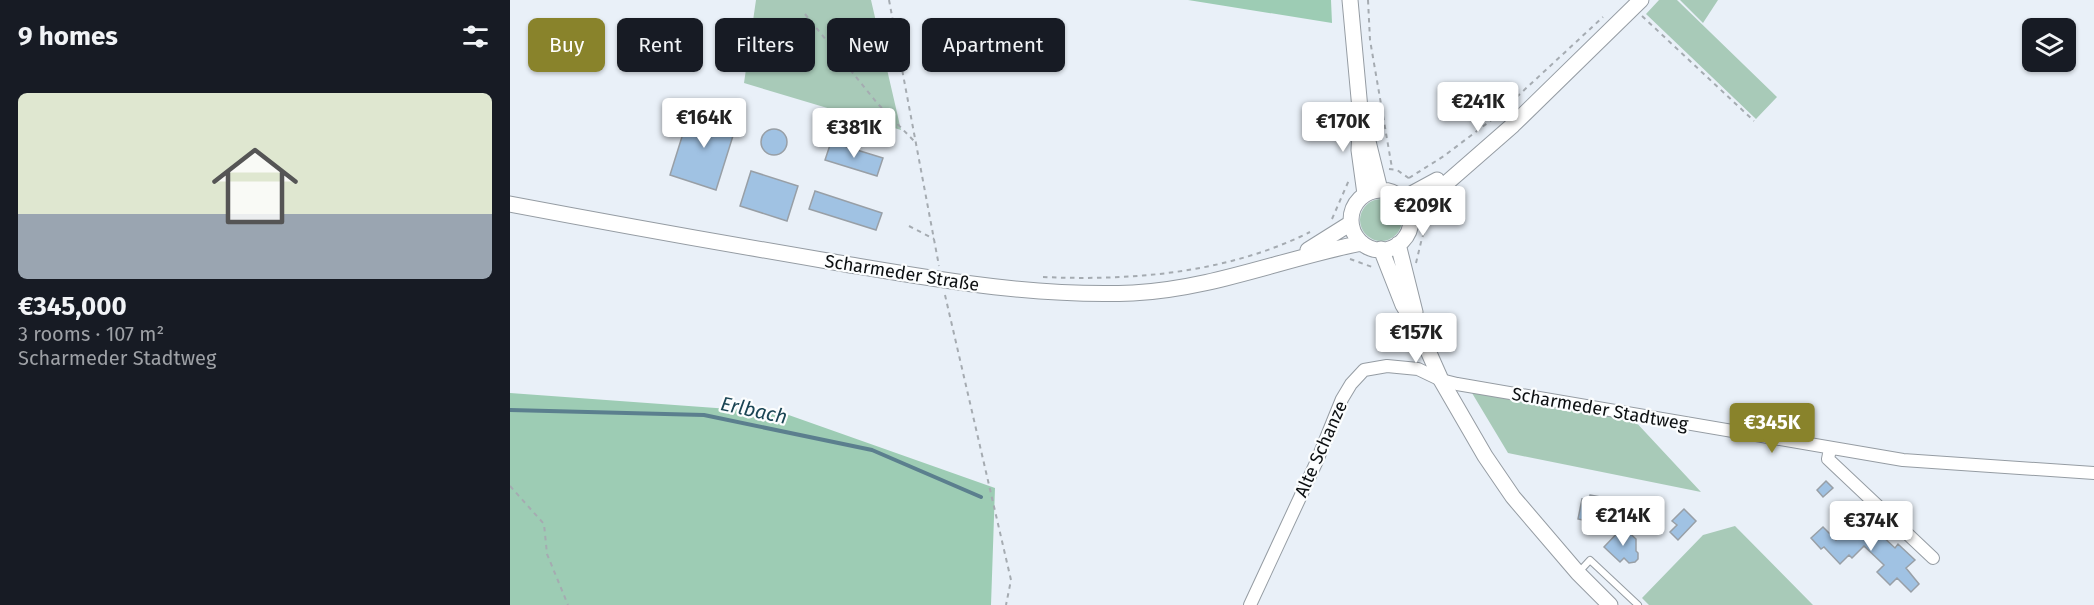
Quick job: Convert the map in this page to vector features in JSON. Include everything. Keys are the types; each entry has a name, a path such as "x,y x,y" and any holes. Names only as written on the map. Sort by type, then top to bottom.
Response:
{"street":[{"path":"1350,0 1360,109 1359,150 1365,194"},
{"path":"1410,215 1513,125 1637,4"},
{"path":"1360,109 1380,190"},
{"path":"1402,199 1464,167"},
{"path":"1380,190 1388,191 1402,199 1410,215 1407,234 1398,244 1381,249 1368,247 1362,243 1351,223 1355,204 1365,194 1380,190"},
{"name":"Scharmeder Straße","path":"510,204 941,280 1037,292 1134,293 1218,281 1295,258 1362,243"},
{"name":"Scharmeder Straße","path":"1295,258 1351,223"},
{"path":"1398,244 1421,335"},
{"path":"1381,249 1403,305 1421,335 1441,380 1485,456 1513,497 1578,573 1610,605"},
{"name":"Alte Schanze","path":"1250,605 1316,463 1342,399 1351,384 1364,370 1387,366 1418,369 1441,380"},
{"name":"Scharmeder Stadtweg","path":"1441,380 1903,460 2094,473"},
{"path":"1830,449 1828,459 1933,558"}],"lane":[{"path":"1578,573 1590,560 1638,605"}],"path":[{"path":"889,0 941,280 1011,580 1006,605"},
{"path":"1368,0 1370,40 1392,168 1410,178 1444,156 1494,118 1604,16"},
{"path":"1637,4 1754,121"},
{"path":"806,14 877,103 916,143"},
{"path":"1330,222 1349,180"},
{"path":"909,226 933,239"},
{"path":"1035,276 1120,278 1180,272 1237,260 1294,240 1312,231"},
{"path":"510,486 544,524 547,554 568,605"}],"green space":[{"path":"756,0 871,0 875,18 827,18 827,72 888,72 901,130 744,83 746,72 815,72 815,18 753,18"},
{"path":"1188,0 1331,0 1332,23"},
{"path":"1659,0 1677,0 1777,97 1756,119 1646,14"},
{"path":"1680,0 1718,0 1703,23"},
{"path":"1381,199 1389,200 1396,205 1401,212 1401,228 1396,235 1389,240 1381,241 1373,240 1366,235 1361,228 1360,220 1361,212 1366,205 1373,200"},
{"path":"510,393 783,413 995,488 991,605 510,605"},
{"path":"1472,393 1633,419 1701,492 1508,453"},
{"path":"1735,526 1813,605 1649,605 1642,598 1703,535"}],"building":[{"path":"691,108 737,123 716,190 670,175"},
{"path":"774,129 783,133 787,142 783,151 774,155 765,151 761,142 765,133"},
{"path":"831,142 883,158 877,176 825,160"},
{"path":"751,171 798,186 787,221 740,206"},
{"path":"815,191 882,213 876,230 809,209"},
{"path":"1826,481 1833,488 1823,497 1817,490"},
{"path":"1590,495 1601,497 1599,508 1612,510 1609,526 1578,519 1582,499 1589,501"},
{"path":"1684,509 1696,521 1678,540 1670,532 1677,525 1672,521"},
{"path":"1865,520 1895,548 1898,544 1915,560 1906,568 1919,584 1911,592 1897,578 1890,585 1877,572 1884,565 1864,546 1852,558 1849,555 1840,564 1824,547 1821,549 1811,538 1823,527 1836,540 1842,534 1847,539"},
{"path":"1623,527 1636,539 1638,559 1635,562 1629,563 1624,558 1620,562 1604,547"}],"waterway":[{"name":"Erlbach","path":"510,410 704,415 872,450 981,497"}]}
